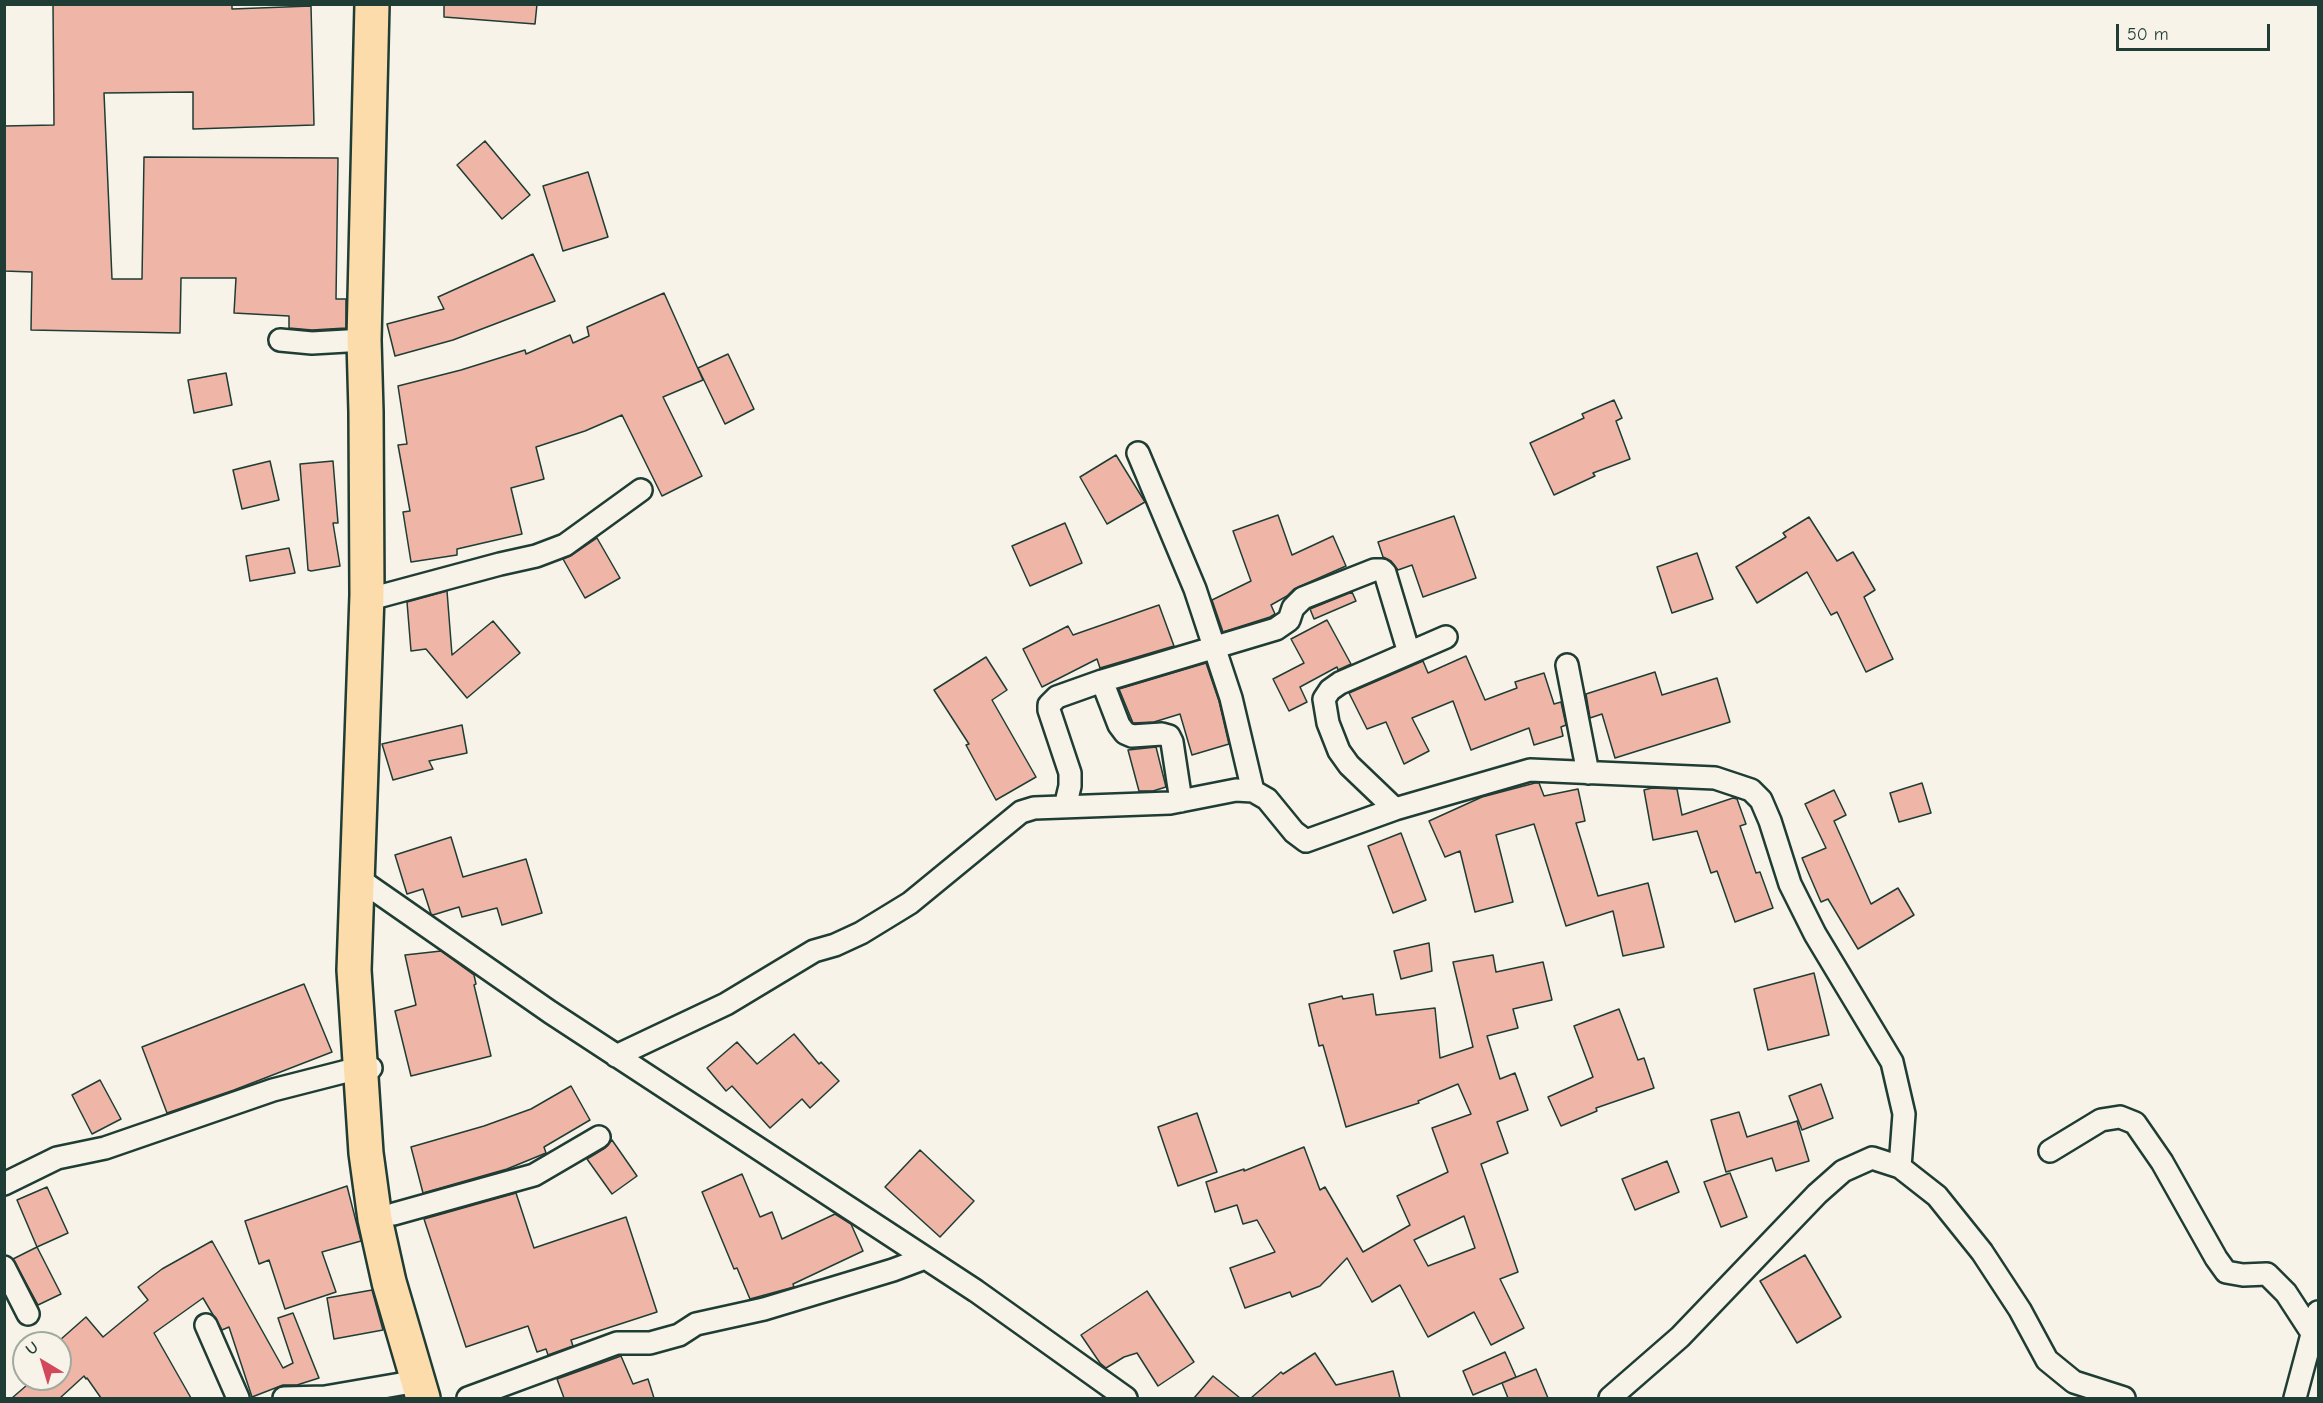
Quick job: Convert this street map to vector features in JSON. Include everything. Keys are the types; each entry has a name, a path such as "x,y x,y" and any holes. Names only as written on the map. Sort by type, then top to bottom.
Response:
{"highway":[{"path":"372,4 364,340 367,595 362,882 368,970 366,1153 375,1219 389,1282 426,1393"},
{"path":"362,882 381,596 386,413 386,4"},
{"path":"367,1068 426,1393"}],"street":[{"path":"280,340 312,342 364,340"},
{"path":"1138,453 1194,589 1214,647 1231,699 1253,791"},
{"path":"381,596 536,556 565,545 641,490"},
{"path":"1065,807 1070,786 1070,772 1049,711 1049,705 1057,697 1102,681 1276,629 1289,620 1293,608 1303,598 1378,569 1385,573 1409,653"},
{"path":"1395,809 1349,765 1339,751 1328,723 1324,699 1330,690 1340,683 1446,637"},
{"path":"1567,665 1588,773"},
{"path":"1102,681 1119,725 1125,733 1132,736 1162,734 1169,736 1172,742 1181,801"},
{"path":"616,1056 726,1004 814,951 835,945 861,933 910,903 1021,812 1034,807 1170,803 1236,790 1253,791 1267,799 1294,832 1306,841 1395,809 1530,770 1715,778 1751,790 1761,800 1790,884 1815,934 1892,1062 1904,1114 1900,1167"},
{"path":"362,882 616,1056 976,1292 1126,1398"},
{"path":"4,1184 57,1158 105,1148 273,1090 367,1068"},
{"path":"2050,1151 2101,1120 2120,1117 2135,1123 2162,1162 2226,1272 2266,1275 2286,1293 2312,1333"},
{"path":"394,1214 534,1175 599,1137"},
{"path":"1610,1398 1680,1337 1817,1194 1843,1171 1872,1158 1900,1167 1937,1196 1982,1252 2020,1310 2047,1360 2074,1382 2124,1398"},
{"path":"468,1398 617,1343 650,1343 680,1335 696,1324 764,1309 925,1258"},
{"path":"4,1267 28,1314"},
{"path":"2295,1398 2319,1312"},
{"path":"206,1325 238,1398"},
{"path":"284,1398 426,1393"}],"building":[{"path":"53,4 232,4 232,9 311,6 314,125 193,129 193,92 104,93 112,279 142,279 144,157 338,158 336,299 346,299 346,328 312,330 289,328 289,316 234,313 236,278 181,278 180,333 31,330 32,272 4,271 4,126 54,125"},
{"path":"444,4 537,4 535,24 444,17"},
{"path":"485,141 530,195 502,219 457,165"},
{"path":"588,172 608,237 563,251 543,186"},
{"path":"533,254 555,301 453,340 395,356 387,324 444,309 438,297"},
{"path":"664,293 703,380 663,397 702,476 662,496 622,415 585,431 536,447 544,479 511,488 522,534 457,549 457,555 411,562 403,512 410,511 398,445 407,444 398,386 525,350 526,354 570,335 573,343 589,336 587,327"},
{"path":"728,354 754,409 725,424 698,368"},
{"path":"226,373 232,405 194,413 188,380"},
{"path":"1614,400 1622,418 1616,421 1630,459 1593,473 1595,476 1554,495 1530,443 1584,418 1582,414"},
{"path":"1116,455 1145,502 1107,524 1080,477"},
{"path":"270,461 279,500 242,509 233,470"},
{"path":"333,461 338,523 333,523 340,566 311,571 308,570 300,464"},
{"path":"1278,515 1292,555 1333,536 1346,566 1294,589 1271,605 1275,614 1270,617 1223,632 1212,600 1251,581 1233,531"},
{"path":"1454,516 1476,578 1423,597 1412,565 1398,570 1391,561 1383,557 1378,542"},
{"path":"1809,517 1837,561 1853,552 1875,590 1864,597 1893,659 1866,672 1837,612 1831,615 1807,572 1757,603 1736,567 1786,537 1783,533"},
{"path":"1065,523 1082,563 1030,586 1012,546"},
{"path":"597,538 620,578 585,598 563,559"},
{"path":"289,548 295,573 250,581 246,556"},
{"path":"1697,553 1713,599 1672,613 1657,567"},
{"path":"447,591 452,655 493,621 520,653 467,698 426,649 411,651 407,602"},
{"path":"1352,592 1356,601 1314,619 1310,609"},
{"path":"1159,605 1174,646 1100,668 1097,659 1042,687 1023,649 1068,626 1073,635"},
{"path":"1327,620 1351,664 1338,670 1337,667 1300,687 1307,702 1289,711 1273,679 1304,663 1291,639"},
{"path":"1466,656 1485,700 1517,688 1515,682 1544,673 1554,704 1561,702 1566,725 1561,727 1563,736 1534,745 1529,728 1471,750 1453,701 1412,718 1429,751 1404,764 1386,722 1367,729 1349,693 1423,661 1428,673"},
{"path":"986,657 1007,690 992,700 1036,777 996,800 966,745 969,744 934,690"},
{"path":"1206,663 1219,701 1229,744 1192,755 1180,714 1154,722 1133,723 1119,689"},
{"path":"1655,672 1662,695 1717,678 1730,722 1615,758 1602,714 1590,718 1586,694"},
{"path":"462,725 467,753 429,761 433,769 393,780 382,744"},
{"path":"1156,747 1166,787 1153,791 1139,791 1128,750"},
{"path":"1539,783 1544,796 1578,789 1585,821 1576,823 1598,896 1648,883 1664,947 1623,956 1613,911 1566,926 1534,824 1496,835 1513,902 1475,912 1460,851 1445,857 1429,821 1482,797"},
{"path":"1922,783 1931,813 1899,822 1890,793"},
{"path":"1677,789 1682,815 1733,798 1737,799 1746,824 1740,826 1756,873 1760,872 1773,908 1735,922 1717,871 1711,873 1697,831 1653,840 1644,790"},
{"path":"1834,790 1846,815 1834,821 1871,904 1898,888 1914,915 1858,949 1828,899 1821,902 1802,858 1826,848 1805,804"},
{"path":"1401,833 1426,900 1393,913 1368,846"},
{"path":"451,837 463,877 526,859 542,913 502,925 497,908 462,917 459,907 433,915 423,889 407,894 395,855"},
{"path":"1429,943 1432,971 1401,979 1394,951"},
{"path":"441,951 474,975 476,984 474,985 491,1056 411,1076 395,1011 416,1005 405,955"},
{"path":"1493,955 1496,972 1543,962 1552,1000 1513,1009 1518,1028 1487,1036 1500,1079 1515,1073 1528,1110 1497,1122 1508,1153 1481,1164 1518,1272 1500,1279 1524,1328 1491,1345 1474,1312 1428,1337 1400,1285 1372,1302 1347,1258 1320,1286 1292,1297 1290,1292 1245,1308 1230,1268 1275,1252 1257,1220 1243,1224 1237,1205 1215,1212 1206,1182 1244,1169 1244,1171 1304,1147 1320,1190 1325,1187 1363,1252 1410,1225 1397,1196 1448,1172 1432,1128 1471,1114 1458,1084 1418,1101 1419,1103 1346,1127 1323,1045 1319,1046 1309,1004 1342,996 1343,999 1373,994 1376,1015 1435,1008 1440,1058 1473,1047 1453,962","holes":["1464,1216 1475,1248 1428,1266 1414,1240"]},
{"path":"1814,973 1829,1035 1768,1050 1754,989"},
{"path":"304,984 332,1052 167,1113 142,1047"},
{"path":"1619,1009 1638,1060 1644,1058 1654,1088 1596,1108 1597,1111 1561,1126 1548,1097 1593,1077 1574,1026"},
{"path":"794,1034 819,1064 821,1062 839,1081 810,1108 802,1099 770,1128 732,1086 726,1091 707,1068 737,1042 757,1064"},
{"path":"100,1080 121,1119 92,1134 72,1095"},
{"path":"1821,1084 1833,1118 1802,1130 1789,1096"},
{"path":"571,1086 590,1120 544,1147 546,1153 507,1169 423,1193 411,1147 484,1126 531,1109"},
{"path":"1739,1112 1747,1137 1797,1121 1809,1161 1776,1171 1772,1158 1726,1172 1711,1120"},
{"path":"1197,1113 1217,1172 1178,1186 1158,1127"},
{"path":"612,1140 637,1176 612,1194 587,1159 605,1148"},
{"path":"920,1150 974,1201 940,1237 885,1187"},
{"path":"1667,1161 1679,1192 1635,1210 1622,1179"},
{"path":"1730,1173 1747,1217 1721,1227 1704,1182"},
{"path":"742,1174 760,1217 772,1212 782,1239 835,1214 851,1224 863,1251 793,1284 794,1287 750,1299 737,1268 734,1269 702,1192"},
{"path":"347,1186 361,1241 322,1252 336,1292 285,1309 269,1260 259,1264 245,1221"},
{"path":"47,1187 68,1233 37,1247 17,1200"},
{"path":"516,1193 534,1248 626,1217 657,1312 571,1340 573,1346 548,1355 546,1349 537,1352 528,1326 466,1347 424,1219"},
{"path":"212,1241 283,1368 293,1363 278,1318 293,1313 319,1378 297,1385 283,1385 252,1397 229,1327 222,1330 203,1298 154,1333 191,1398 101,1398 84,1376 72,1387 72,1331 70,1331 86,1317 103,1337 148,1300 138,1287 162,1269"},
{"path":"37,1247 61,1294 38,1305 13,1259"},
{"path":"1805,1255 1841,1317 1797,1343 1760,1281"},
{"path":"372,1290 383,1330 334,1339 327,1298"},
{"path":"1147,1291 1194,1362 1158,1386 1137,1353 1124,1357 1106,1368 1081,1335"},
{"path":"1505,1352 1516,1377 1473,1395 1463,1371"},
{"path":"1315,1353 1336,1385 1393,1371 1400,1398 1251,1398 1281,1372 1283,1374"},
{"path":"621,1356 633,1384 648,1379 654,1398 564,1398 557,1379"},
{"path":"1536,1369 1548,1398 1508,1398 1502,1383"},
{"path":"1213,1376 1240,1398 1194,1398"},
{"path":"20,1391 68,1391 60,1398 12,1398"}]}
